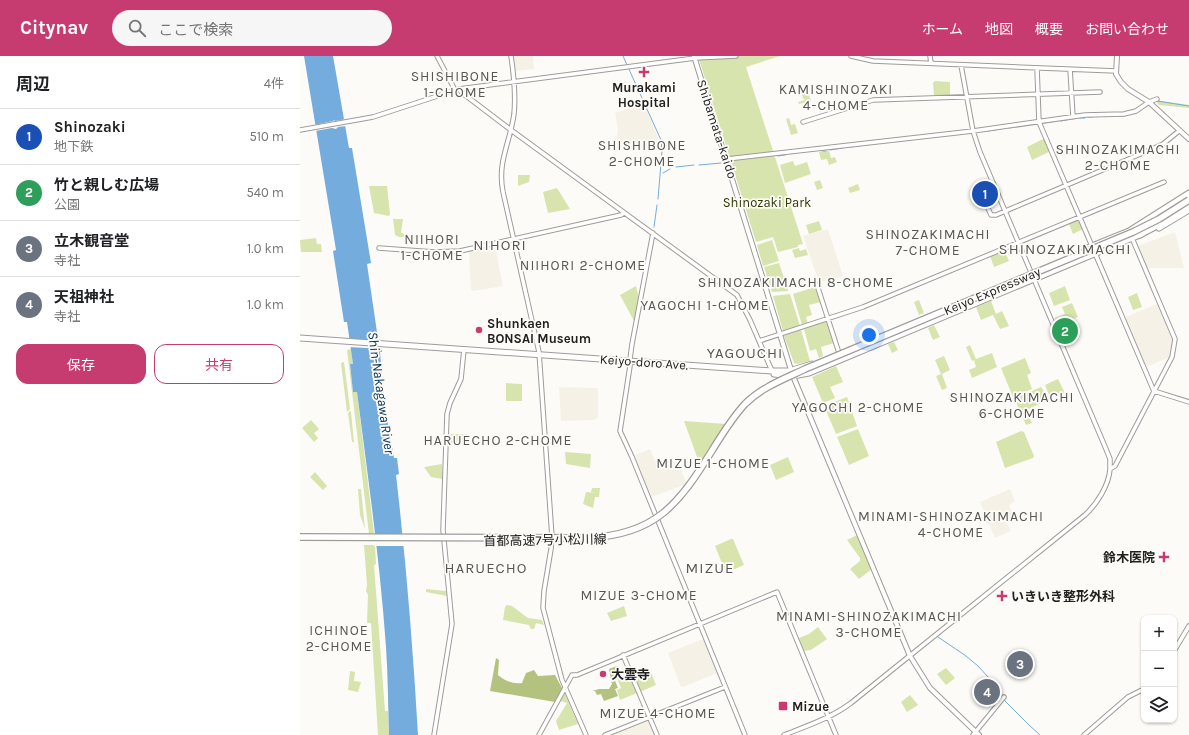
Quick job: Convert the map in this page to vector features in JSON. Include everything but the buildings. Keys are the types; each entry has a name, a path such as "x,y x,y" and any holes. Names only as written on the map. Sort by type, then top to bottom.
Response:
{"highway":[{"name":"Keiyo-doro Ave.","path":"792,373 1129,231 1189,193"},
{"path":"1129,231 1158,216 1189,196"},
{"name":"Keiyo Expressway","path":"880,340 1136,230 1168,214 1189,200"},
{"name":"Keiyo Expressway","path":"880,340 1134,235 1189,204"},
{"path":"1139,235 1189,207"},
{"name":"Keiyo-doro Ave.","path":"300,339 772,373 808,373 1158,228 1189,210"},
{"name":"首都高速7号小松川線","path":"300,537 583,538 605,537 628,532 654,520 677,501 693,480 732,421 746,404 758,393 786,378 880,340"},
{"name":"首都高速7号小松川線","path":"300,540 587,541 614,539 636,532 656,523 679,503 696,482 736,419 760,395 788,380 880,340"}],"main road":[{"path":"1117,56 1117,76 1125,87 1149,102 1189,139"},
{"name":"Shibamata-kaido","path":"694,57 727,159 792,373 910,656"},
{"path":"910,656 930,688 976,734"}],"street":[{"path":"437,56 455,90"},
{"path":"511,56 515,96 511,130 501,163 500,176 539,356 552,537 552,549 544,591 543,608 562,680 586,735"},
{"path":"300,130 389,113 460,89 694,57 736,56"},
{"path":"851,56 880,61 1116,71"},
{"path":"879,56 880,61"},
{"path":"930,56 931,63"},
{"path":"784,735 829,716 852,703 1094,506 1108,480 1110,459 980,152 973,131 961,65"},
{"path":"1038,68 1039,122 1154,392"},
{"path":"1070,69 1073,117"},
{"path":"460,89 461,92 511,130 737,295 742,302 772,373"},
{"path":"803,122 870,100 1100,92"},
{"path":"727,159 973,131 1093,114 1124,114 1136,111 1149,102 1157,99"},
{"path":"998,194 988,205 987,208 990,214 994,215 1005,211 1160,146 1179,131"},
{"path":"759,341 889,297 1164,182"},
{"path":"379,248 451,252 460,251 591,223 624,213"},
{"path":"653,233 635,325 620,433 632,457 745,735"},
{"path":"1110,469 1115,466 1172,359 1175,339 1132,238"},
{"path":"817,285 839,353"},
{"path":"434,735 452,621 443,530 447,414 452,396 461,379 464,351"},
{"path":"1154,392 1189,402"},
{"path":"538,735 572,675 577,675 777,592 836,735"},
{"path":"1177,646 1189,626"},
{"path":"624,655 657,735"},
{"path":"605,735 725,687"},
{"path":"1084,735 1128,697 1141,691"},
{"path":"976,734 1004,697"}],"shaded area":[{"path":"513,56 533,56 534,69 515,71"},
{"path":"644,103 660,143 622,148 615,147 618,130 615,113"},
{"path":"828,229 843,276 819,282 803,236"},
{"path":"1175,232 1184,268 1147,268 1138,246"},
{"path":"495,246 503,286 473,291 471,290 469,252 471,250"},
{"path":"1157,304 1173,339 1170,357 1146,367 1126,317"},
{"path":"559,387 597,388 598,417 594,420 561,421"},
{"path":"650,449 658,467 676,459 687,484 651,497 634,456"},
{"path":"1010,489 1015,501 1009,505 1015,520 1007,523 1011,531 995,538 980,502"},
{"path":"703,639 717,673 681,687 668,653"},
{"path":"648,720 654,735 613,735 613,734"}],"green space":[{"name":"Shinozaki Park","path":"698,56 780,56 746,67 803,244 798,245 798,247 778,252 773,237 756,242"},
{"path":"935,81 950,82 950,97 934,96 933,83"},
{"path":"807,90 811,101 799,104 798,102 805,100 801,92"},
{"path":"1155,100 1189,105 1189,108 1159,105"},
{"path":"789,118 791,125 795,124 798,133 791,135 786,119"},
{"path":"1045,138 1051,151 1032,160 1027,147"},
{"name":"Shinozaki Park","path":"829,151 831,158 835,157 837,162 829,165 827,159 821,160 819,152"},
{"name":"Shinozaki Park","path":"793,161 795,166 807,162 811,174 785,183 780,165"},
{"path":"518,175 530,175 529,182 518,186"},
{"name":"Shinozaki Park","path":"820,180 823,188 817,190 814,182"},
{"path":"858,184 860,190 850,193 848,188"},
{"path":"369,186 387,186 389,216 374,213"},
{"path":"557,188 570,209 548,213 543,192"},
{"path":"393,219 403,219 401,233 412,237 399,237 395,235"},
{"path":"1078,220 1083,229 1073,234 1069,224"},
{"name":"Shinozaki Park","path":"819,221 822,230 809,234 806,225"},
{"path":"316,238 317,244 321,244 322,252 301,252 300,240"},
{"name":"Shinozaki Park","path":"772,240 779,261 763,266 757,245"},
{"name":"Shinozaki Park","path":"799,248 800,251 806,249 808,255 795,258 792,250"},
{"path":"1004,250 1009,261 994,267 990,256"},
{"path":"779,263 788,291 772,292 764,267"},
{"path":"636,286 639,298 634,321 620,295"},
{"path":"1065,286 1070,300 1054,306 1049,293"},
{"path":"815,287 821,302 809,305 812,315 806,317 808,324 802,325 793,294"},
{"path":"1137,293 1142,307 1133,310 1128,297"},
{"path":"790,294 800,326 783,331 773,296"},
{"path":"919,300 924,313 919,315 914,302"},
{"path":"991,301 996,314 1002,311 1009,326 1000,329 993,315 981,320 976,307"},
{"path":"1072,303 1078,317 1066,322 1072,336 1064,339 1055,318 1065,314 1062,307"},
{"path":"827,321 834,343 821,347 823,356 819,358 816,349 810,351 804,329"},
{"path":"934,325 940,337 933,340 928,328"},
{"path":"801,330 810,361 797,364 794,363 784,336"},
{"path":"894,342 898,350 892,353 888,344"},
{"path":"970,345 976,359 992,353 997,367 972,378 969,370 976,367 974,360 972,361 966,347"},
{"path":"351,349 353,364 350,364 353,392 357,392 374,533 369,534 347,350"},
{"path":"944,356 950,370 942,374 947,388 942,390 936,376 941,374 935,360"},
{"path":"1025,358 1031,373 1027,375 1032,389 1013,397 1001,368"},
{"path":"344,362 350,409 347,412 341,363"},
{"path":"836,366 843,382 830,387 835,398 823,403 812,377"},
{"path":"1058,379 1065,393 1057,397 1055,392 1049,395 1045,385"},
{"path":"506,383 522,384 522,401 506,401"},
{"path":"1041,387 1048,400 1026,410 1032,423 1026,425 1015,398"},
{"path":"847,397 857,426 836,434 824,406"},
{"path":"350,411 354,442 352,442 348,413"},
{"path":"311,420 319,429 314,433 318,438 314,442 302,428"},
{"path":"684,421 726,424 700,465"},
{"path":"858,429 869,456 849,465 837,437"},
{"path":"1021,431 1024,432 1034,456 1033,458 1005,468 996,442"},
{"path":"451,434 468,434 468,445 451,443"},
{"path":"565,452 591,454 590,468 566,464"},
{"path":"788,457 794,472 776,480 770,465"},
{"path":"442,464 442,479 431,477 424,467"},
{"path":"315,472 327,486 323,490 310,477"},
{"path":"592,488 600,488 599,497 595,497 593,508 583,504 586,492 596,493 591,492"},
{"path":"358,489 361,489 365,529 360,515"},
{"path":"857,535 872,569 859,579 850,569 860,561 860,558 847,540"},
{"path":"733,539 744,565 726,573 715,546"},
{"path":"364,545 375,545 376,564 374,565 385,711 388,711 389,735 378,735 371,623 367,623 368,595 366,591 367,585"},
{"path":"426,589 446,591 447,596 426,592"},
{"path":"507,605 512,606 528,618 542,620 544,625 536,623 534,629 531,629 529,625 503,620 505,607"},
{"path":"624,606 627,616 611,621 607,613"},
{"path":"818,627 827,639 811,650 803,651 799,638 809,634"},
{"path":"496,658 499,660 498,675 512,682 522,683 526,673 534,670 538,676 555,675 562,688 555,702 490,691"},
{"path":"617,666 622,675 614,678 618,688 615,689 618,696 604,701 601,694 597,695 595,691 592,691 609,689 612,684 609,669"},
{"path":"649,668 656,685 641,691 634,674"},
{"path":"946,668 955,678 946,685 937,674"},
{"path":"350,671 355,672 354,681 361,682 358,692 348,690"},
{"path":"629,674 637,693 620,700 617,690 621,688 617,678"},
{"path":"565,694 578,724 559,730 556,721 567,703 560,701"},
{"path":"910,695 918,705 907,712 901,702"}],"water":[{"name":"Shin-Nakagawa River","path":"304,56 333,56 349,148 352,148 371,263 367,264 378,339 380,339 382,352 380,352 384,400 394,458 397,458 399,474 396,475 409,605 418,735 389,735 386,647 377,551 357,392 353,392 350,364 353,364 347,322 344,322 333,251 336,250"}],"pier":[{"path":"346,119 347,126 338,127 336,129 332,128 315,131 314,125 334,120"},
{"path":"347,339 383,341 384,349 349,347"},
{"path":"372,534 405,534 406,546 374,546"}],"waterway":[{"path":"623,56 661,140 662,151 658,199"},
{"path":"1157,101 1189,106"},
{"path":"1115,116 1124,116"},
{"path":"1088,117 1093,117"},
{"path":"1079,118 1085,118"},
{"path":"1061,121 1071,119"},
{"path":"1044,123 1056,121"},
{"path":"1028,125 1037,124"},
{"path":"1009,128 1022,126"},
{"path":"988,131 1001,129"},
{"path":"851,147 881,143"},
{"path":"830,150 843,148"},
{"path":"778,156 785,155"},
{"path":"699,165 721,163"},
{"path":"676,167 694,165"},
{"path":"663,173 670,169"},
{"path":"654,227 657,205"},
{"path":"938,637 978,666 999,689 1005,701 1040,735"}],"place":[{"name":"Murakami Hospital","path":"644,72"},
{"name":"Shinozaki","path":"985,194"},
{"name":"Shunkaen BONSAI Museum","path":"479,330"},
{"name":"竹と親しむ広場","path":"1065,331"},
{"name":"鈴木医院","path":"1164,557"},
{"name":"いきいき整形外科","path":"1002,596"},
{"name":"立木観音堂","path":"1020,664"},
{"name":"大雲寺","path":"603,674"},
{"name":"天祖神社","path":"987,692"},
{"name":"Mizue","path":"783,706"}],"district":[{"name":"SHISHIBONE 1-CHOME","path":"455,84"},
{"name":"KAMISHINOZAKI 4-CHOME","path":"836,98"},
{"name":"SHISHIBONE 2-CHOME","path":"642,154"},
{"name":"SHINOZAKIMACHI 2-CHOME","path":"1118,158"},
{"name":"SHINOZAKIMACHI 7-CHOME","path":"928,242"},
{"name":"NIHORI","path":"500,245"},
{"name":"NIIHORI 1-CHOME","path":"432,248"},
{"name":"SHINOZAKIMACHI","path":"1065,249"},
{"name":"NIIHORI 2-CHOME","path":"583,265"},
{"name":"SHINOZAKIMACHI 8-CHOME","path":"796,282"},
{"name":"YAGOCHI 1-CHOME","path":"705,305"},
{"name":"YAGOUCHI","path":"745,353"},
{"name":"SHINOZAKIMACHI 6-CHOME","path":"1012,406"},
{"name":"YAGOCHI 2-CHOME","path":"858,407"},
{"name":"HARUECHO 2-CHOME","path":"498,440"},
{"name":"MIZUE 1-CHOME","path":"713,463"},
{"name":"MINAMI-SHINOZAKIMACHI 4-CHOME","path":"951,524"},
{"name":"HARUECHO","path":"486,568"},
{"name":"MIZUE","path":"710,568"},
{"name":"MIZUE 3-CHOME","path":"639,595"},
{"name":"MINAMI-SHINOZAKIMACHI 3-CHOME","path":"869,624"},
{"name":"ICHINOE 2-CHOME","path":"339,638"},
{"name":"MIZUE 4-CHOME","path":"658,713"}]}
